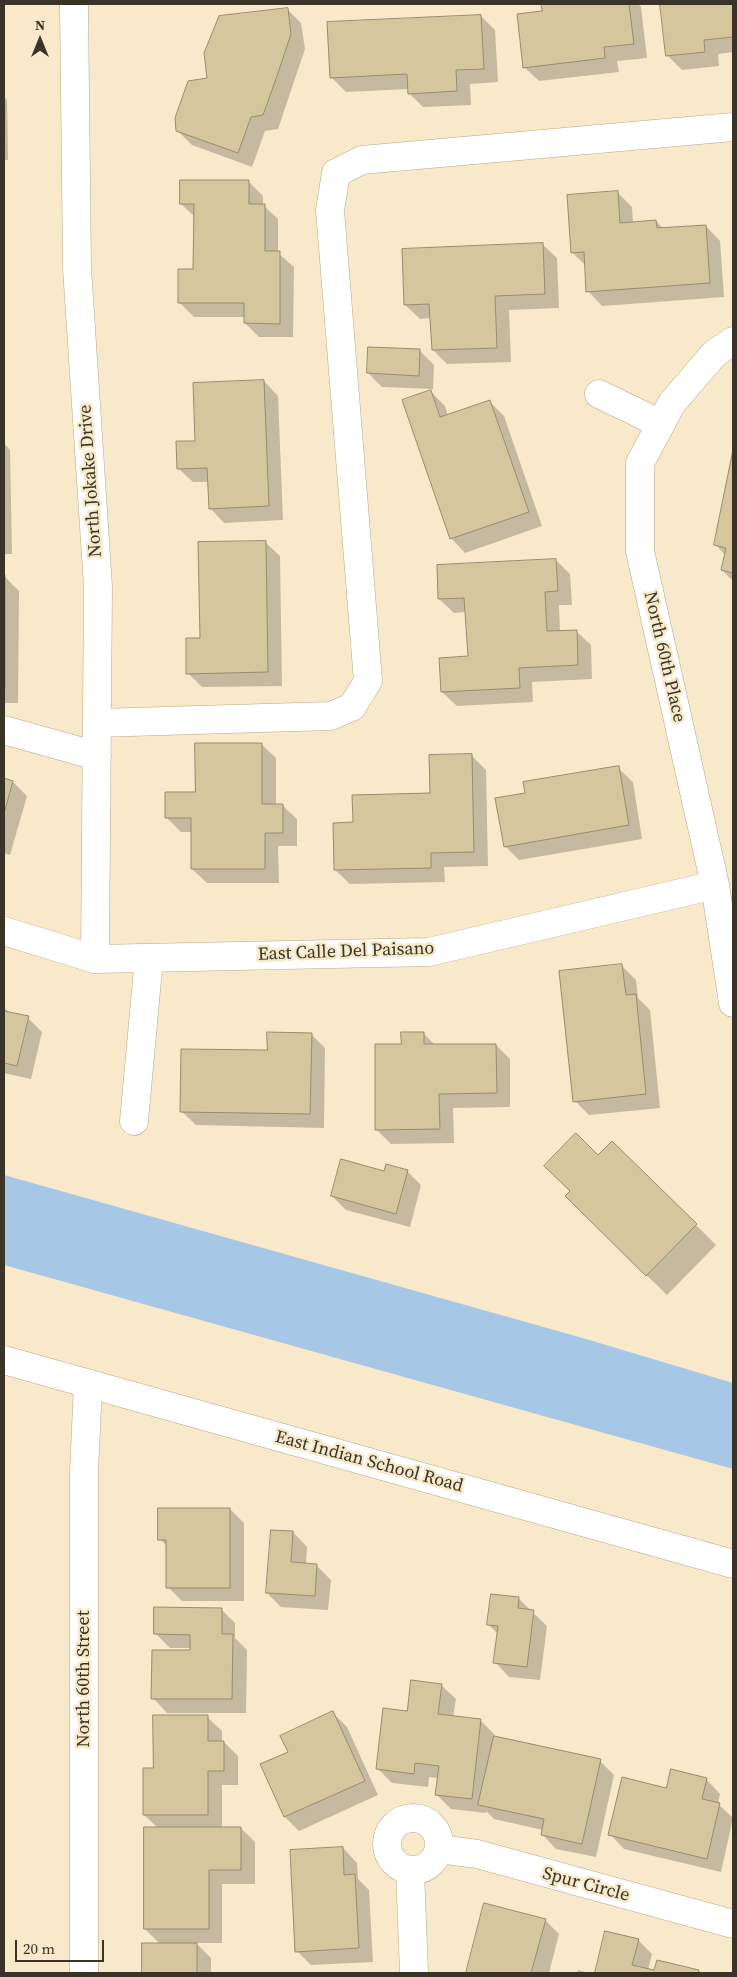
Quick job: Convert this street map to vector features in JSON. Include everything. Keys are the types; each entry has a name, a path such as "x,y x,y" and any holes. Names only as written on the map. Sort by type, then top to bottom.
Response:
{"street":[{"name":"North Jokake Drive","path":"74,4 77,268 98,587 95,959"},
{"path":"97,723 331,716 352,707 368,681 330,210 336,172 362,160 733,126"},
{"name":"North 60th Place","path":"733,341 714,353 672,403 640,463 640,551 714,885 733,1003"},
{"path":"599,394 661,424"},
{"path":"4,730 97,756"},
{"name":"East Calle Del Paisano","path":"4,931 95,959 430,952 714,885"},
{"path":"134,1121 149,958"},
{"name":"East Indian School Road","path":"4,1360 733,1564"},
{"name":"North 60th Street","path":"84,1973 84,1472 88,1384"},
{"path":"407,1817 422,1819 434,1828 440,1843 439,1848 436,1858 425,1868 410,1871 396,1866 387,1854 386,1838 394,1825 407,1817"},
{"name":"Spur Circle","path":"439,1848 477,1854 733,1924"},
{"path":"410,1871 414,1973"}],"water":[{"path":"4,1175 586,1339 733,1383 733,1469 4,1265"}],"building":[{"path":"541,4 629,4 634,44 604,47 605,58 523,68 517,14 542,11"},
{"path":"660,4 733,4 733,37 704,40 705,52 666,56"},
{"path":"288,8 291,34 277,76 263,115 251,117 238,153 176,131 175,118 188,81 207,78 204,53 219,16"},
{"path":"481,15 484,69 456,70 457,91 408,94 407,74 330,78 327,22"},
{"path":"180,180 249,180 249,204 265,204 265,251 280,251 280,324 244,323 244,303 178,303 178,269 193,269 194,204 180,204"},
{"path":"618,191 620,223 656,220 657,228 706,225 710,283 586,292 584,252 571,253 567,195"},
{"path":"543,243 545,294 495,296 497,348 432,350 429,304 404,305 402,249"},
{"path":"368,347 420,349 419,376 367,373"},
{"path":"264,380 269,506 209,509 207,468 177,469 176,441 195,441 193,383"},
{"path":"431,390 440,417 490,400 529,512 450,539 402,400"},
{"path":"733,450 733,573 721,570 726,548 714,545"},
{"path":"266,541 268,672 186,674 186,638 200,638 198,542"},
{"path":"556,559 558,591 545,592 547,631 577,630 578,665 519,668 520,688 441,692 439,658 468,656 464,598 438,599 437,565"},
{"path":"5,575 5,689 4,689"},
{"path":"195,743 262,743 262,804 283,804 283,833 265,833 265,869 191,869 191,818 165,818 165,792 195,792"},
{"path":"472,754 474,852 431,853 431,868 334,870 333,823 353,822 352,795 430,793 429,755"},
{"path":"619,766 629,825 504,847 495,798 525,793 523,782"},
{"path":"4,778 13,781 4,814"},
{"path":"622,964 626,995 636,994 646,1094 573,1102 559,971"},
{"path":"4,1011 29,1016 17,1066 4,1063"},
{"path":"267,1032 312,1033 310,1114 180,1112 181,1049 267,1050"},
{"path":"401,1032 424,1032 424,1044 496,1044 497,1093 439,1094 440,1129 375,1130 375,1044 401,1044"},
{"path":"576,1133 598,1155 612,1141 697,1224 646,1276 565,1196 570,1191 544,1166"},
{"path":"341,1159 384,1171 386,1164 408,1170 396,1214 331,1196"},
{"path":"158,1508 230,1508 230,1588 166,1588 166,1540 158,1540"},
{"path":"271,1530 293,1531 291,1562 317,1564 315,1596 266,1593"},
{"path":"491,1594 519,1597 518,1608 534,1610 527,1667 493,1663 498,1626 487,1625"},
{"path":"154,1607 222,1608 222,1634 233,1634 232,1699 151,1699 152,1650 190,1650 190,1635 154,1634"},
{"path":"411,1680 442,1684 438,1714 481,1719 472,1799 435,1795 439,1766 415,1763 414,1774 376,1769 383,1708 407,1711"},
{"path":"333,1711 365,1781 284,1817 260,1764 288,1752 280,1736"},
{"path":"153,1715 208,1715 208,1741 224,1741 224,1771 208,1771 208,1815 143,1815 143,1768 153,1768"},
{"path":"494,1736 601,1759 582,1844 541,1835 544,1819 478,1805"},
{"path":"671,1769 707,1778 702,1799 720,1803 707,1859 608,1835 622,1777 666,1788"},
{"path":"144,1827 241,1827 241,1870 209,1870 209,1929 144,1929"},
{"path":"343,1847 344,1875 355,1874 359,1948 295,1952 290,1850"},
{"path":"484,1903 546,1919 531,1973 466,1973"},
{"path":"605,1931 639,1939 632,1965 654,1970 657,1960 699,1970 698,1973 595,1973"},
{"path":"142,1943 197,1943 197,1973 142,1973"}]}
